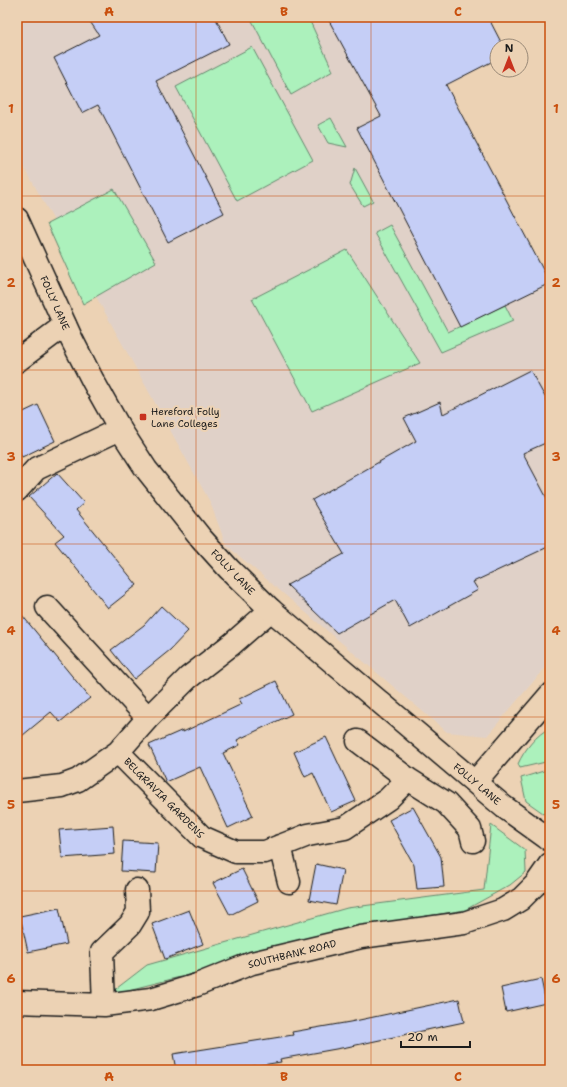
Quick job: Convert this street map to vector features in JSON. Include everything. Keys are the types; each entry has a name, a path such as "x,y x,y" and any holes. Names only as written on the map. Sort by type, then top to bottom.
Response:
{"street":[{"name":"FOLLY LANE","path":"17,219 65,325 93,381 120,429 146,469 201,538 229,569 271,610 475,782 525,823 550,840"},
{"path":"17,361 65,325"},
{"path":"17,490 36,469 120,429"},
{"path":"47,607 148,718"},
{"name":"BELGRAVIA GARDENS","path":"17,791 62,786 78,780 118,752 148,718 188,678 232,644 271,610"},
{"path":"475,782 550,695"},
{"path":"358,741 408,779 446,803 470,829 473,841"},
{"name":"BELGRAVIA GARDENS","path":"118,752 202,837 236,852 265,852 308,835 345,828 388,799 408,779"},
{"path":"280,846 289,882"},
{"name":"SOUTHBANK ROAD","path":"17,1002 104,1005 151,999 197,985 252,963 360,937 464,923 503,910 521,899 536,884 550,864"},
{"path":"104,1005 102,952 130,924 138,912 137,890"}],"shaded area":[{"path":"17,17 488,17 499,38 489,38 489,63 446,86 550,282 550,662 487,736 447,732 226,545 210,502 17,154"}],"green space":[{"path":"250,17 308,17 333,71 291,95"},
{"path":"252,47 313,160 237,201 176,87"},
{"path":"331,118 347,147 328,143 318,125"},
{"path":"355,168 373,201 363,206 350,185"},
{"path":"114,189 156,262 83,304 47,224"},
{"path":"390,225 448,332 505,305 513,321 441,352 375,233"},
{"path":"347,250 420,363 312,411 252,299"},
{"path":"550,728 550,761 520,768 518,764 527,748 540,734"},
{"path":"550,769 550,818 526,801 521,778"},
{"path":"491,825 525,850 526,872 510,885 465,910 367,926 184,976 108,995 147,965 347,908 484,890"}],"building":[{"path":"87,17 215,17 229,44 156,81 224,213 168,242 98,105 82,113 54,58 99,35"},
{"path":"327,17 488,17 499,38 489,38 489,63 446,85 550,283 460,327 357,128 381,116"},
{"path":"530,370 550,406 550,441 523,453 550,504 550,546 473,582 478,590 410,628 395,600 337,633 287,585 344,554 312,500 416,441 404,418 440,402 443,414"},
{"path":"38,405 55,441 22,457 17,446 17,415"},
{"path":"57,473 84,503 76,510 137,585 108,608 55,542 64,535 29,497"},
{"path":"161,606 188,631 170,650 134,679 111,650 144,625"},
{"path":"17,609 90,698 60,722 51,712 17,740"},
{"path":"276,681 292,714 237,740 240,745 223,753 253,816 228,828 200,767 166,782 149,745 183,730 183,732 242,704 239,699"},
{"path":"326,737 356,801 331,812 313,773 305,777 294,752"},
{"path":"413,807 441,857 444,887 417,889 414,865 389,820"},
{"path":"113,826 115,854 62,858 59,830"},
{"path":"123,841 158,843 156,873 121,871"},
{"path":"316,864 343,870 336,905 309,900"},
{"path":"242,869 258,901 230,915 213,883"},
{"path":"59,908 67,944 28,952 20,916"},
{"path":"189,910 203,944 165,959 152,924"},
{"path":"541,979 546,1003 506,1012 501,988"},
{"path":"459,999 464,1022 347,1047 280,1059 281,1062 230,1070 176,1070 173,1054 293,1035 292,1032 350,1022"}],"place":[{"name":"Hereford Folly Lane Colleges","path":"143,417"}]}
